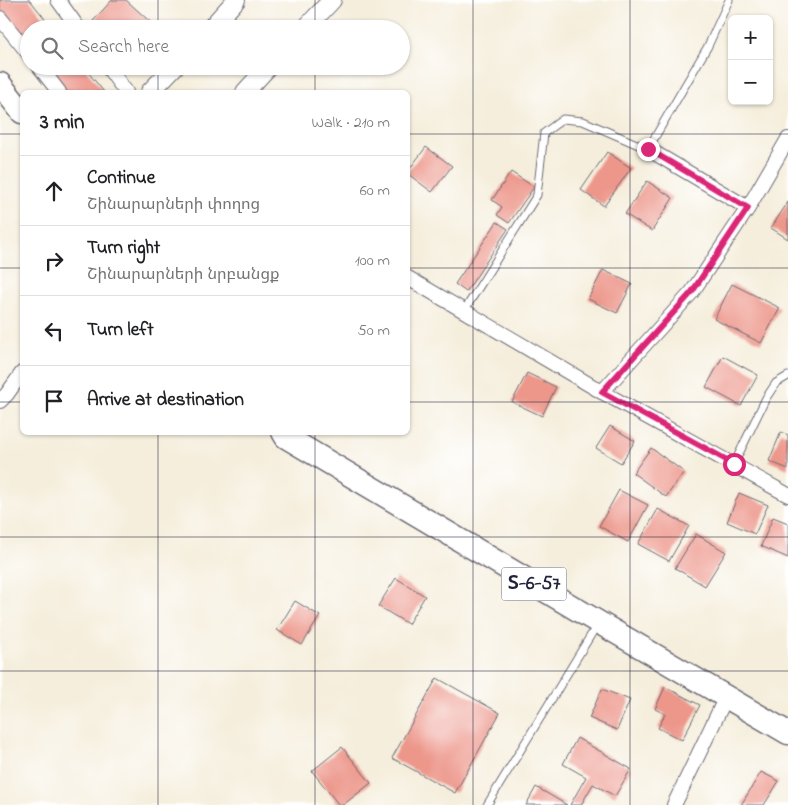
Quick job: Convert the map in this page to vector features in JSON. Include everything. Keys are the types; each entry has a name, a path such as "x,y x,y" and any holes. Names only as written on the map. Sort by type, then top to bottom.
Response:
{"main road":[{"path":"0,84 20,109"},
{"name":"Տ-6-57","path":"285,435 788,733"}],"street":[{"path":"58,0 72,20"},
{"path":"218,20 236,0"},
{"path":"313,20 332,0"},
{"path":"0,18 20,43"},
{"path":"46,75 58,90"},
{"path":"114,75 125,90"},
{"path":"152,90 166,75"},
{"path":"247,90 261,75"},
{"path":"602,392 692,292 748,208 788,139"},
{"path":"648,149 748,208"},
{"path":"410,279 602,392 788,495"},
{"path":"0,401 8,394 20,377"},
{"path":"674,805 726,697"}],"lane":[{"path":"464,310 537,195 544,133 563,119 583,121 648,149 708,46 729,0"},
{"path":"734,464 766,398 776,384 788,376"},
{"path":"487,805 598,622"}],"building":[{"path":"0,0 30,0 46,20 20,20 20,39 0,14"},
{"path":"112,0 126,0 148,20 94,20"},
{"path":"48,75 90,75 102,90 60,90"},
{"path":"426,147 452,166 432,192 410,176 410,168"},
{"path":"607,152 631,168 604,206 581,190"},
{"path":"511,172 534,187 509,223 497,215 502,207 492,200"},
{"path":"647,181 673,198 652,231 625,214"},
{"path":"788,202 788,239 771,228"},
{"path":"497,222 508,229 466,292 455,284"},
{"path":"603,270 632,284 617,313 588,299"},
{"path":"732,284 780,308 761,343 714,319"},
{"path":"723,356 758,375 741,406 706,387"},
{"path":"527,373 556,387 542,416 512,402"},
{"path":"610,426 635,441 621,463 596,448"},
{"path":"781,432 788,435 788,469 769,461"},
{"path":"651,448 684,472 666,497 633,473"},
{"path":"619,490 648,505 628,542 599,526"},
{"path":"739,493 768,505 755,534 727,522"},
{"path":"658,509 689,526 669,561 638,544"},
{"path":"773,517 788,523 788,558 761,546"},
{"path":"696,534 726,552 705,586 675,568"},
{"path":"396,578 425,596 408,624 378,606"},
{"path":"295,601 320,616 302,645 277,630"},
{"path":"437,678 500,713 455,793 392,758"},
{"path":"665,687 700,705 682,740 658,728 665,714 655,709"},
{"path":"602,689 630,700 617,730 589,718"},
{"path":"577,738 631,769 615,796 593,784 581,805 570,805 586,777 563,764"},
{"path":"342,747 371,783 343,805 339,805 312,771"},
{"path":"761,772 779,781 764,805 741,805"},
{"path":"536,787 567,805 526,805"}],"route":[{"path":"648,149 748,208 692,292 602,392 734,464"}]}
